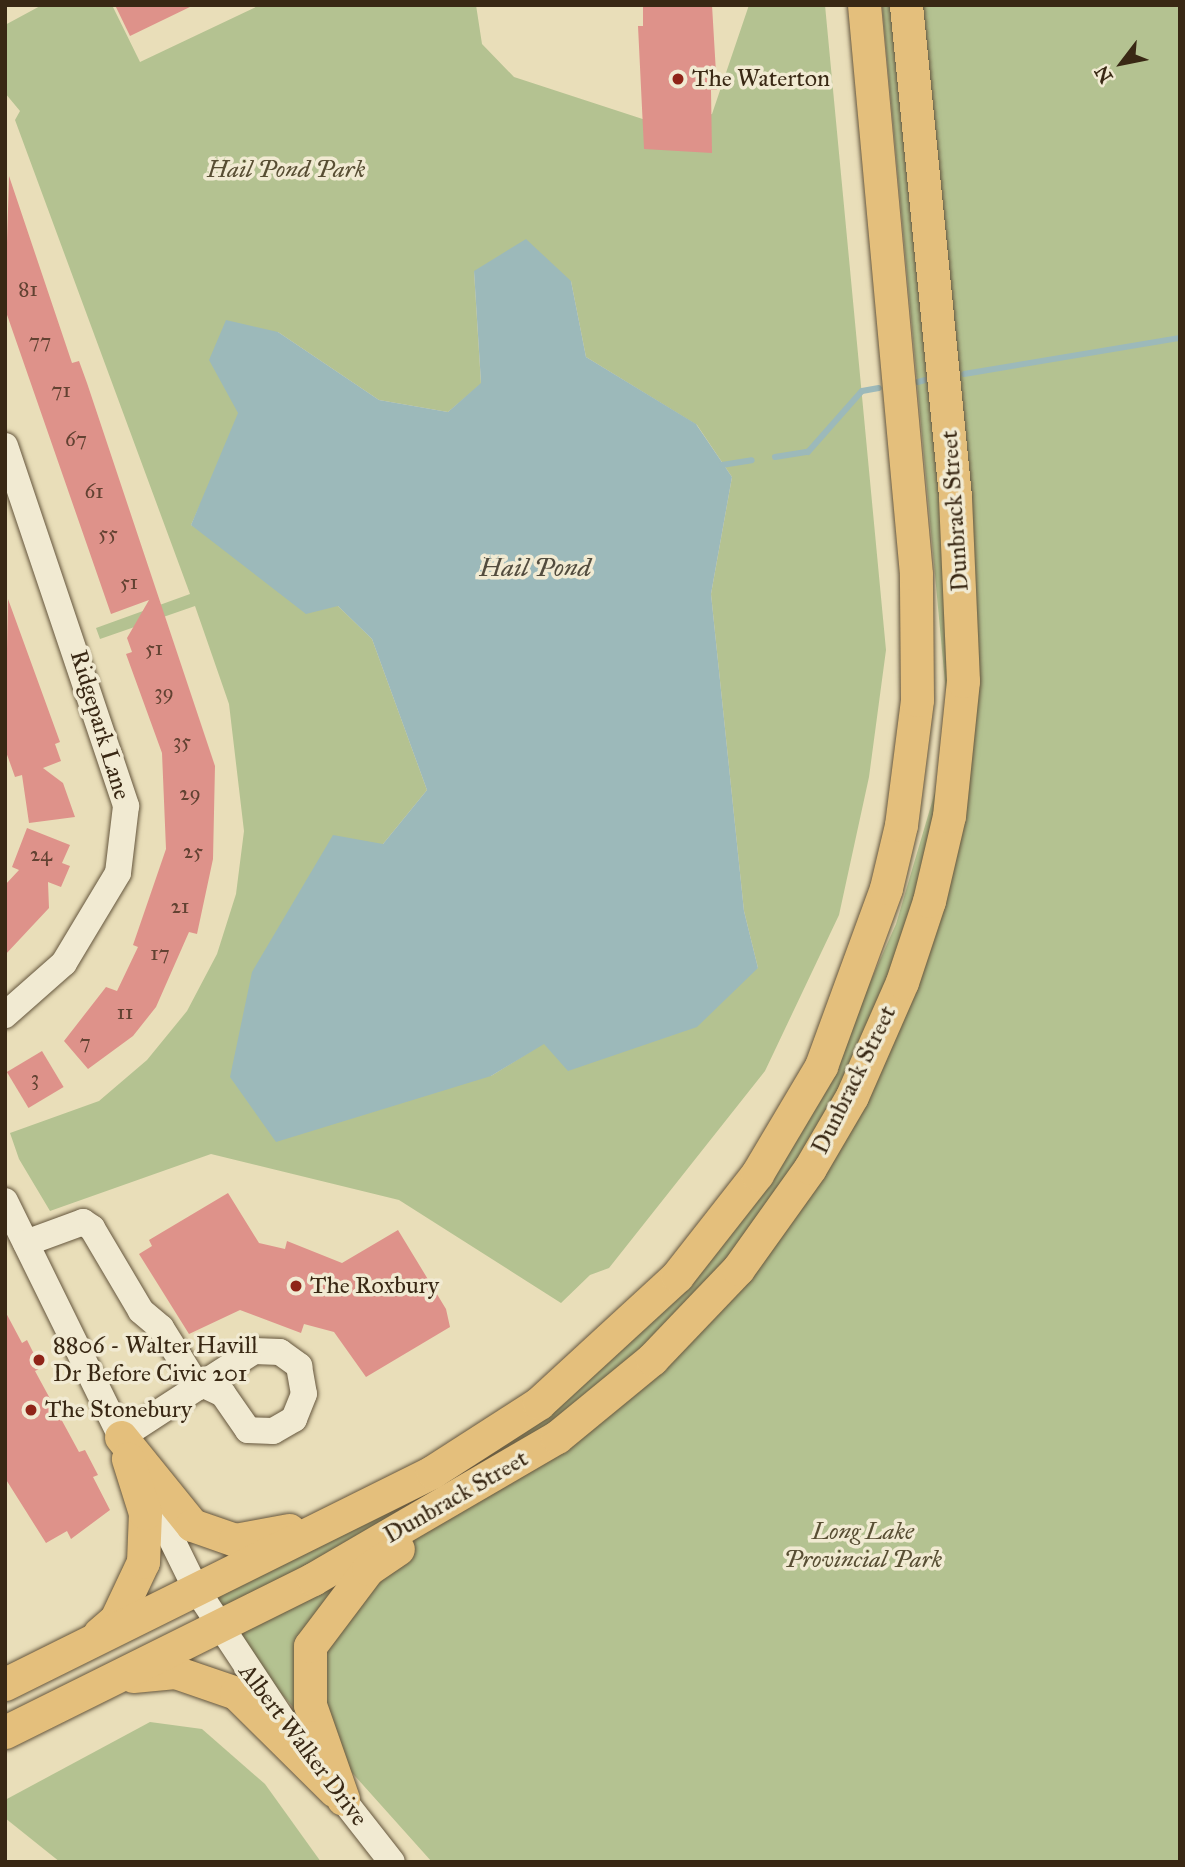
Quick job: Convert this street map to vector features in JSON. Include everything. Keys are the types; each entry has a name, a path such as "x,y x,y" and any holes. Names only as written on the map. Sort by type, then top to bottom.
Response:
{"main road":[{"name":"Dunbrack Street","path":"5,1684 432,1472 539,1402 677,1276 757,1174 821,1066 869,948 901,825 918,638 864,5"},
{"name":"Dunbrack Street","path":"5,1732 117,1680 444,1507 590,1412 737,1269 788,1202 852,1096 921,925 954,782 964,635 906,5"},
{"path":"121,1437 170,1502 216,1536 266,1536 342,1515"},
{"path":"84,1647 116,1619 143,1562 145,1513 121,1437"},
{"path":"343,1799 310,1705 310,1646 368,1569 444,1507"},
{"path":"117,1680 174,1672 236,1693 343,1799"}],"street":[{"name":"Ridgepark Lane","path":"5,446 126,806 118,873 64,964 5,1015"},
{"name":"Albert Walker Drive","path":"5,1200 196,1589 218,1626 391,1862"},
{"path":"26,1243 83,1222 92,1228 141,1311 161,1328 200,1385 121,1437"}],"green space":[{"name":"Hail Pond Park","path":"42,5 112,5 140,62 260,5 476,5 482,44 514,77 664,126 712,114 749,5 825,5 886,650 869,777 839,915 765,1071 609,1268 590,1275 561,1303 399,1200 211,1154 50,1211 19,1159 10,1133 99,1101 147,1060 187,1011 217,954 236,894 244,831 229,704 195,606 100,639 96,628 190,594 15,120 20,111 5,93 5,25","holes":["474,271 571,281 586,357 697,425 732,477 711,594 744,911 758,968 544,1043 491,1076 383,844 427,790 372,639 338,606 191,525 278,332 379,400 448,412 481,384"]},
{"name":"Long Lake Provincial Park","path":"882,5 1180,5 1180,1862 432,1862 200,1603 633,1330 859,1007 896,924 935,792 947,704"},
{"path":"150,1722 202,1729 265,1784 321,1862 60,1862 5,1818 5,1800"}],"water":[{"name":"Hail Pond","path":"526,239 571,281 586,357 696,424 732,477 711,594 744,911 758,968 697,1027 568,1071 544,1044 491,1076 276,1142 230,1077 252,972 333,835 383,844 427,790 372,639 338,606 306,614 191,525 238,413 209,360 226,320 278,332 379,400 448,412 481,383 474,271"}],"building":[{"path":"115,5 194,5 130,36"},
{"name":"The Waterton","path":"643,5 712,5 717,90 711,90 712,153 644,149 638,26 643,26"},
{"path":"9,176 72,363 79,361 87,383 215,766 213,859 197,934 189,932 156,1007 133,1036 88,1069 64,1041 106,987 117,991 138,947 133,945 166,849 162,753 126,654 132,652 127,638 149,600 111,614 5,309"},
{"path":"8,599 60,742 55,744 61,761 43,768 63,783 75,817 29,823 22,775 15,777 5,749"},
{"path":"27,828 70,845 62,863 70,866 61,887 48,882 49,908 5,955 5,885 19,870 12,867"},
{"path":"42,1051 64,1087 28,1108 7,1072"},
{"name":"The Roxbury","path":"228,1193 259,1243 285,1249 287,1241 342,1263 398,1230 446,1309 450,1327 366,1377 334,1332 304,1324 301,1333 240,1310 189,1334 139,1254 152,1246 149,1240"},
{"name":"The Stonebury","path":"5,1311 22,1343 27,1340 41,1368 35,1371 79,1452 85,1450 98,1475 93,1477 110,1510 71,1539 67,1531 46,1543 5,1478"}],"waterway":[{"path":"964,374 1180,338"},
{"path":"918,382 925,380"},
{"path":"775,457 808,452 862,391 879,388"},
{"path":"722,465 752,460"}],"place":[{"name":"The Waterton","path":"678,79"},
{"name":"The Roxbury","path":"296,1286"},
{"name":"8806 - Walter Havill Dr Before Civic 201","path":"39,1360"},
{"name":"The Stonebury","path":"31,1410"}]}
